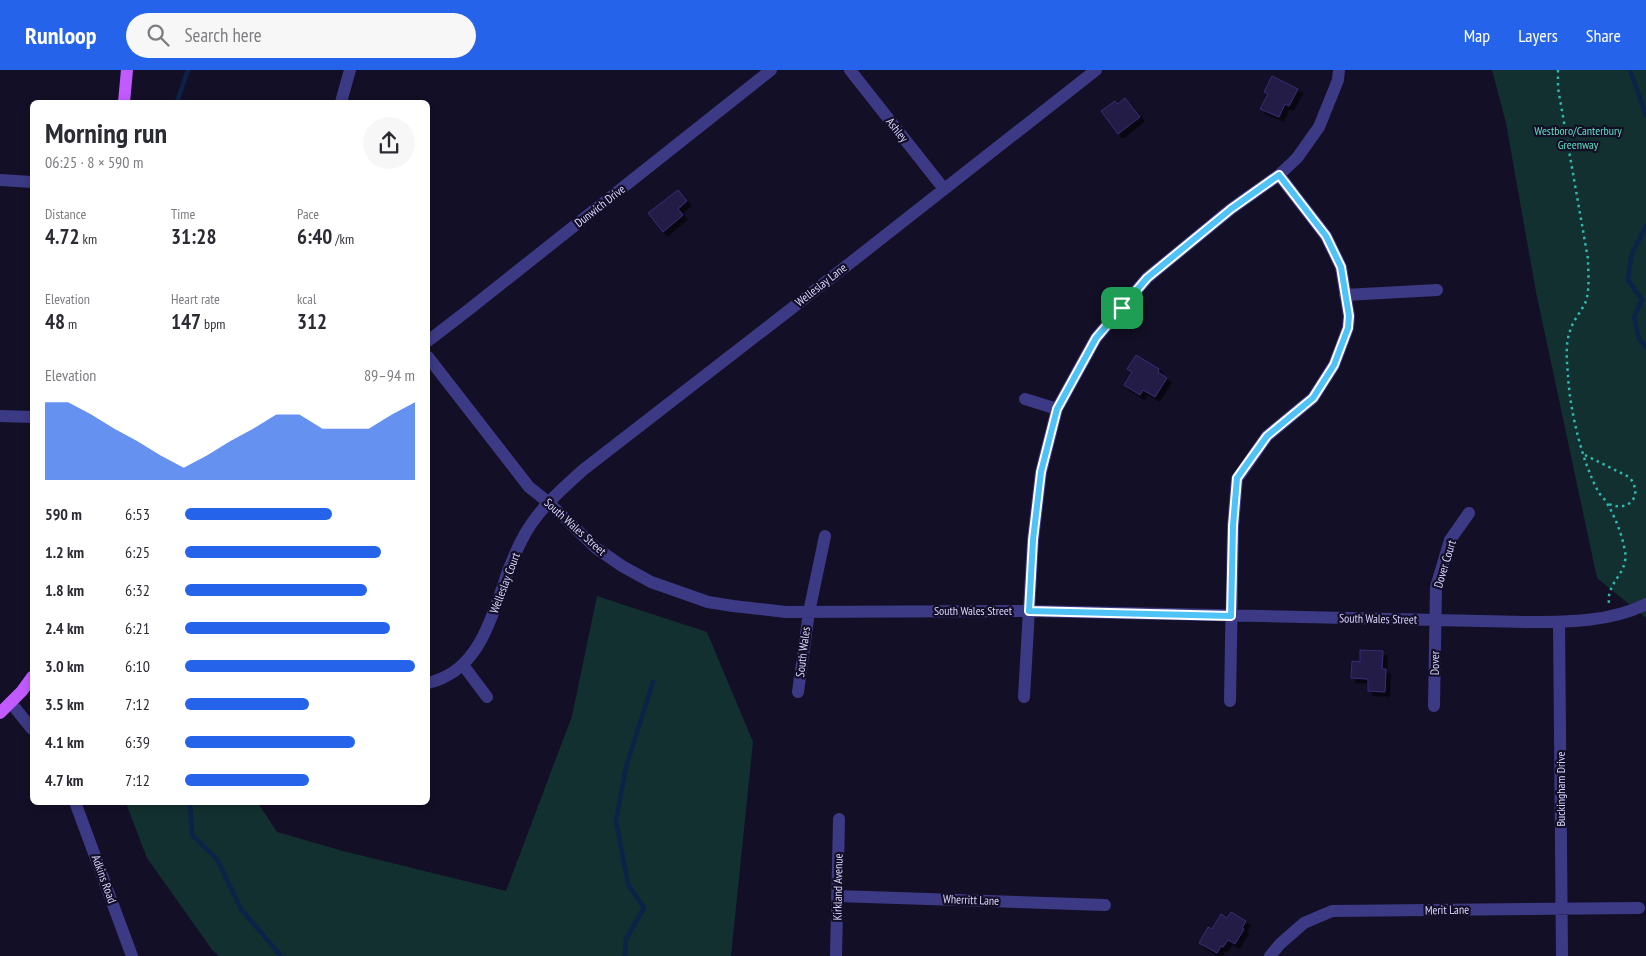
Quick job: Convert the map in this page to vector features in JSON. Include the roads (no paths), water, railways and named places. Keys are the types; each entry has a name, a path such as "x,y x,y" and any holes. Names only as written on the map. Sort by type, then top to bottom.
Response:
{"main road":[{"path":"124,100 127,70"},
{"path":"0,713 22,691 30,680"}],"street":[{"path":"342,100 350,70"},
{"name":"Dunwich Drive","path":"430,339 771,70"},
{"name":"Ashley","path":"850,70 944,189"},
{"name":"Welleslay Lane","path":"548,502 590,464 1096,70"},
{"path":"1024,697 1033,540 1041,472 1057,409 1096,338 1147,278 1231,209 1279,175 1297,158 1319,127 1338,80 1339,70"},
{"path":"1230,701 1233,526 1237,478 1267,436 1313,398 1334,365 1348,328 1349,316 1341,267 1326,236 1279,175"},
{"path":"0,180 30,182"},
{"path":"1345,295 1437,290"},
{"name":"South Wales Street","path":"430,360 529,487 548,502 596,548 622,566 651,582 708,602 786,612 1029,611 1559,622 1611,617 1646,604"},
{"path":"1026,399 1057,409"},
{"path":"0,416 30,417"},
{"name":"Welleslay Court","path":"430,682 452,673 463,665 472,654 494,613 514,555 548,502"},
{"name":"Dover Court","path":"1436,620 1436,587 1450,540 1469,513"},
{"name":"South Wales","path":"798,692 808,612 825,536"},
{"name":"Dover","path":"1434,706 1436,620"},
{"name":"Buckingham Drive","path":"1559,622 1562,956"},
{"path":"463,665 487,697"},
{"path":"11,703 30,727"},
{"name":"Adkins Road","path":"77,805 132,956"},
{"name":"Kirkland Avenue","path":"836,956 839,819"},
{"name":"Wherritt Lane","path":"837,896 1105,905"},
{"name":"Merit Lane","path":"1270,956 1280,944 1304,923 1332,911 1639,908"}],"waterway":[{"path":"178,100 188,70"},
{"path":"1630,70 1646,115"},
{"path":"1646,226 1631,256 1628,280 1642,300 1634,317 1639,339 1646,347"},
{"path":"625,956 626,939 644,908 628,884 616,821 626,767 653,682"},
{"path":"190,805 192,835 217,859 241,909 281,956"}],"park label":[{"name":"Westboro/Canterbury Greenway","path":"1578,138"}]}
